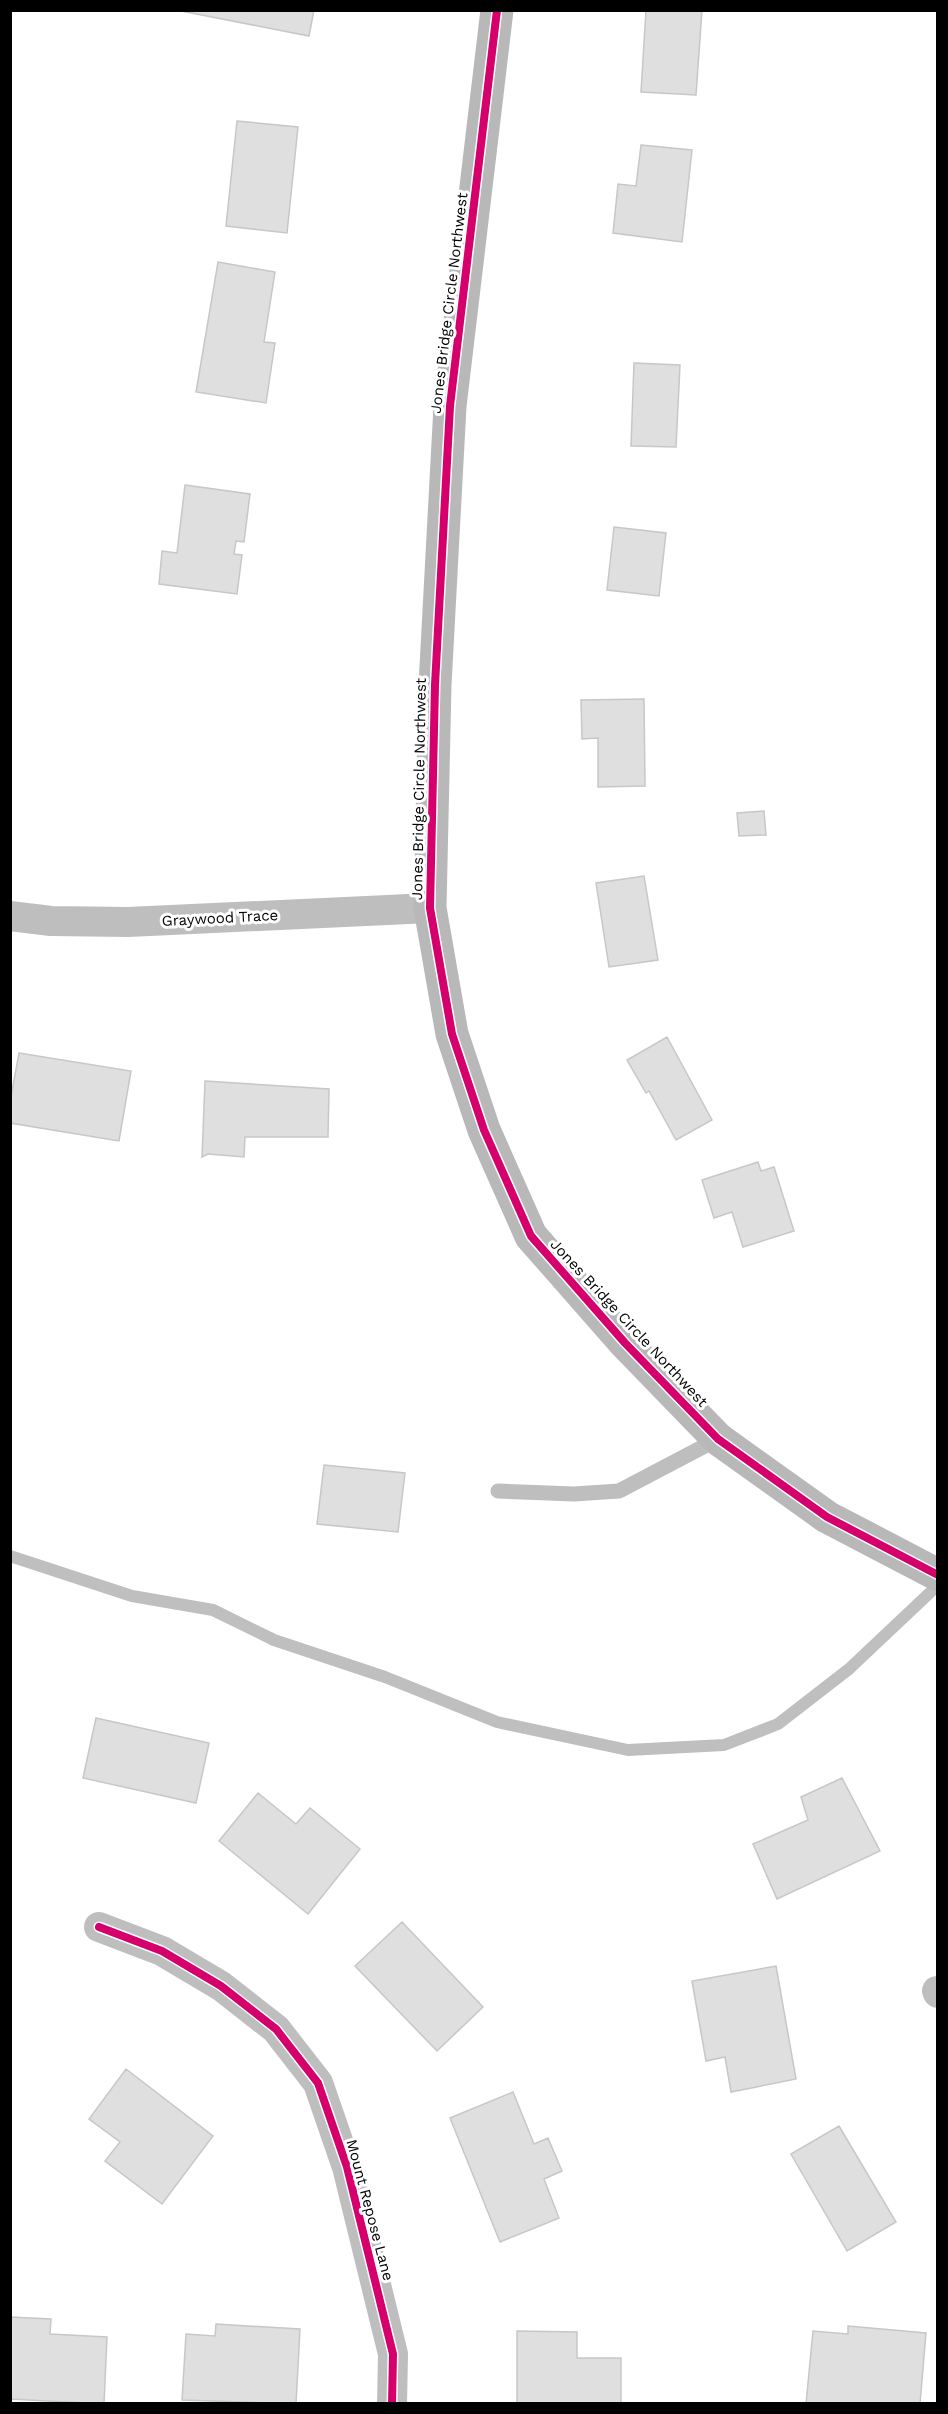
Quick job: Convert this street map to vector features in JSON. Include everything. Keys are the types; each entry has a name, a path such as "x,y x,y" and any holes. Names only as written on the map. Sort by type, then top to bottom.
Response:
{"street":[{"name":"Jones Bridge Circle Northwest","path":"497,10 450,406 435,685 430,909 452,1034 484,1130 531,1236 626,1343 718,1438 826,1516 938,1575"},
{"name":"Graywood Trace","path":"10,916 51,921 128,922 430,909"},
{"name":"Mount Repose Lane","path":"99,1927 162,1951 221,1986 276,2029 318,2083 347,2167 393,2354 392,2403"}],"lane":[{"path":"498,1491 574,1494 619,1491 718,1438"}],"building":[{"path":"176,10 314,10 309,36"},
{"path":"646,10 702,10 696,95 641,92"},
{"path":"237,121 298,127 287,233 226,226"},
{"path":"641,145 692,150 682,242 613,233 618,184 636,186"},
{"path":"218,262 275,272 264,342 275,343 266,403 196,392"},
{"path":"634,363 680,365 676,447 631,446"},
{"path":"185,485 250,494 244,542 236,541 234,554 242,555 237,594 159,584 162,551 177,553"},
{"path":"614,527 666,533 659,596 607,590"},
{"path":"644,699 645,786 598,787 598,738 582,739 581,700"},
{"path":"764,811 766,835 739,836 737,813"},
{"path":"644,876 658,960 609,967 596,883"},
{"path":"667,1037 712,1120 676,1140 649,1091 646,1093 627,1060"},
{"path":"19,1053 131,1071 119,1141 10,1123 10,1102"},
{"path":"205,1081 329,1089 328,1137 245,1137 244,1157 208,1154 202,1157"},
{"path":"758,1162 761,1171 774,1167 794,1231 743,1247 732,1212 714,1218 702,1180"},
{"path":"324,1465 405,1473 398,1532 317,1524"},
{"path":"96,1718 209,1743 196,1803 83,1778"},
{"path":"842,1778 880,1851 777,1899 753,1844 808,1820 801,1797"},
{"path":"258,1793 296,1824 310,1808 360,1849 308,1914 219,1841"},
{"path":"402,1922 483,2007 437,2051 355,1966"},
{"path":"776,1966 796,2079 731,2092 725,2057 706,2061 692,1981"},
{"path":"126,2069 213,2136 162,2204 105,2161 120,2142 89,2119"},
{"path":"513,2092 534,2144 548,2138 562,2171 544,2179 559,2218 500,2242 450,2118"},
{"path":"839,2126 896,2222 847,2251 791,2154"},
{"path":"10,2317 51,2319 50,2334 107,2337 104,2404 10,2399"},
{"path":"216,2324 300,2329 296,2404 182,2400 186,2334 215,2336"},
{"path":"848,2326 926,2333 920,2404 806,2404 813,2331 848,2334"},
{"path":"517,2331 577,2332 577,2358 621,2358 621,2404 517,2404"}],"waterway":[{"path":"10,1556 132,1596 213,1610 274,1640 385,1677 497,1722 628,1750 724,1745 778,1724 849,1669 938,1585"}],"cycle path":[{"path":"497,10 450,406 435,685 430,908 452,1034 484,1130 531,1236 625,1343 718,1439 827,1517 938,1575"},
{"path":"99,1927 162,1951 221,1986 276,2029 318,2083 347,2167 393,2354 392,2404"}]}
